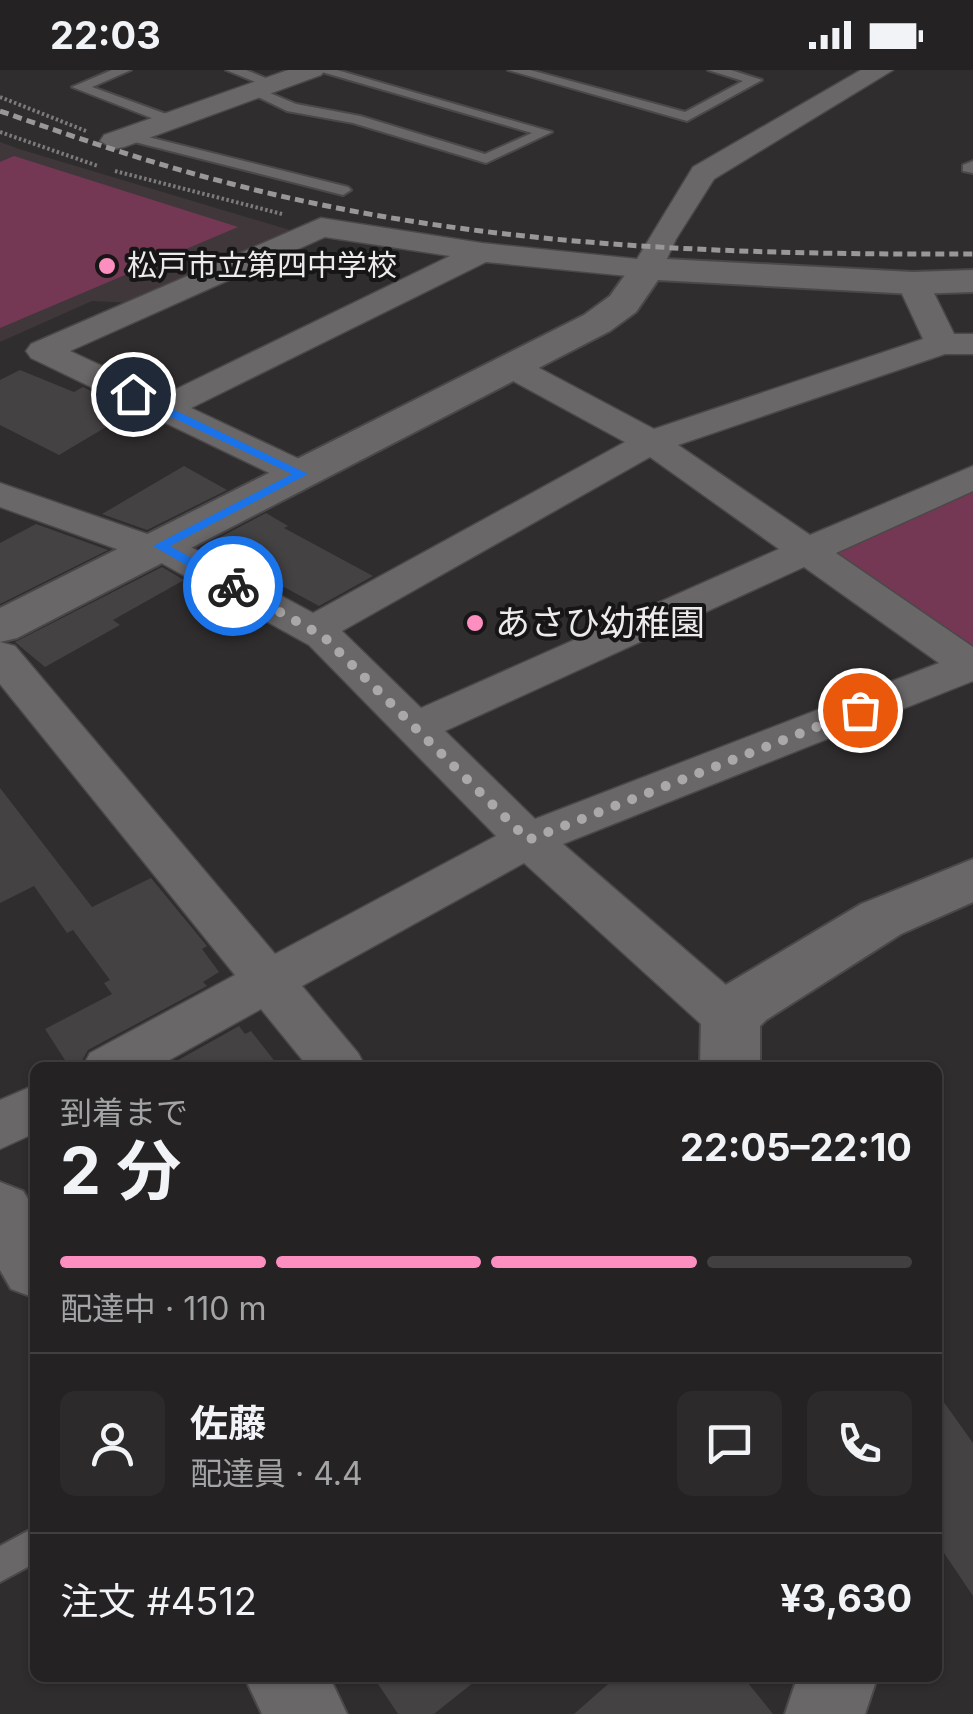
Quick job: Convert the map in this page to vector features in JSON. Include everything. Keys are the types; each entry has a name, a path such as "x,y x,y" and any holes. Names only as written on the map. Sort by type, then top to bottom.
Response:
{"street":[{"path":"121,139 312,70"},
{"path":"0,627 611,314 648,269 661,238 703,173 880,70"},
{"path":"302,474 44,351 322,227 482,252 648,269 914,283 973,281"},
{"path":"163,409 482,252"},
{"path":"314,630 651,442 959,348 914,283"},
{"path":"512,367 651,442 972,666"},
{"path":"414,728 973,477"},
{"path":"0,494 156,548 314,630 730,1044 746,1003 881,920 973,880"},
{"path":"0,656 335,1062"},
{"path":"119,1062 528,840 972,666"},
{"path":"0,1126 30,1110"},
{"path":"0,1211 30,1260"},
{"path":"287,1682 307,1714"},
{"path":"826,1714 836,1682"}],"lane":[{"path":"124,70 79,87 172,121"},
{"path":"233,70 292,108 354,119 486,159 545,132 322,70"},
{"path":"514,70 688,117 755,80 714,70"},
{"path":"121,139 344,190"},
{"path":"0,1566 30,1547"}],"path":[{"path":"0,132 153,183 322,227"}],"shaded area":[{"name":"松戸市立第四中学校","path":"0,142 293,231 133,303 92,301 0,342"},
{"name":"松戸市立第四中学校","path":"14,156 238,227 0,328 0,162"},
{"path":"973,487 973,648 835,557 837,547"}],"building":[{"path":"20,370 74,392 83,387 133,411 59,455 0,425 0,380"},
{"path":"184,466 227,490 147,530 102,514"},
{"path":"266,513 288,526 284,528 373,576 319,606 284,587 279,590 200,548"},
{"path":"36,524 108,550 0,604 0,543"},
{"path":"162,567 184,580 113,620 120,625 45,667 15,642"},
{"path":"0,788 92,907 151,878 207,946 202,949 219,972 203,982 207,986 88,1050 81,1062 66,1062 45,1029 112,994 104,983 110,980 73,930 67,933 34,886 0,903"},
{"path":"239,1026 245,1034 251,1031 275,1062 175,1062"},
{"path":"942,1400 973,1443 973,1596 942,1550"},
{"path":"377,1682 474,1682 434,1714 398,1714"},
{"path":"610,1682 747,1682 773,1714 574,1714"}],"railway":[{"path":"0,111 203,176 415,222 507,234 693,249 973,254"}],"way so far":[{"path":"233,586 323,636 528,840 860,710"}],"place":[{"name":"松戸市立第四中学校","path":"107,266"},
{"name":"あさひ幼稚園","path":"475,623"}],"route":[{"path":"133,394 302,474 160,546 233,586"}]}
